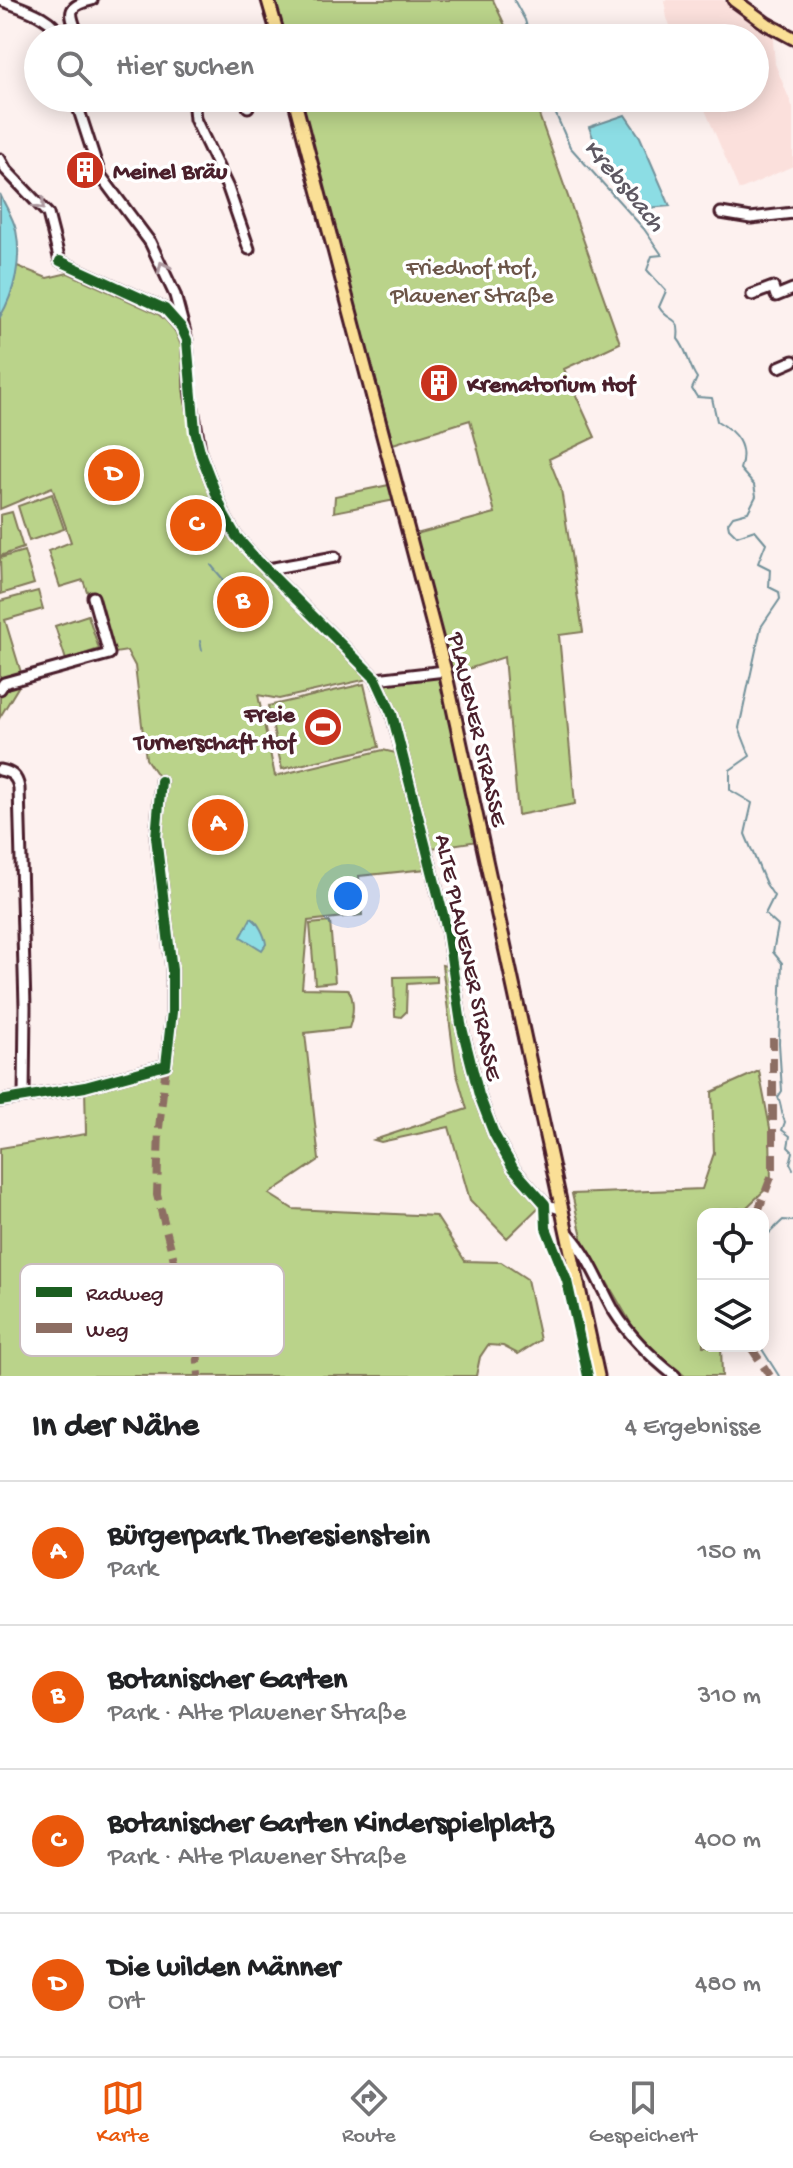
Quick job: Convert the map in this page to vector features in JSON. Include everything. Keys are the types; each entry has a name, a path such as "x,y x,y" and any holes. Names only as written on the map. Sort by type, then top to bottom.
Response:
{"main road":[{"path":"268,0 275,24"},
{"path":"734,0 767,24"},
{"path":"769,25 793,38"},
{"name":"PLAUENER STRASSE","path":"298,112 445,671 598,1376"}],"street":[{"path":"1,0 45,18 52,24"},
{"path":"74,24 71,8 92,0"},
{"name":"ALTE PLAUENER STRASSE","path":"79,112 100,175 150,242 162,263 182,316 201,455 229,524 236,536 376,679 392,714 447,930 461,1024 479,1095 494,1134 513,1168 545,1204 563,1210"},
{"path":"194,112 228,188 249,249"},
{"path":"0,159 6,170 48,214 60,261 165,309 181,327 187,340"},
{"path":"721,213 751,218 793,213"},
{"path":"752,295 773,287 776,296 793,289"},
{"path":"779,367 793,361"},
{"path":"268,569 335,557"},
{"path":"0,689 4,683 109,654 93,597"},
{"path":"376,679 445,671"},
{"path":"0,770 10,772 17,779 19,788 25,1007 24,1097"},
{"path":"0,1101 85,1087 166,1065 172,1012 172,970 156,837 161,781"},
{"path":"569,1234 579,1245 616,1314 644,1351 675,1376"}],"shaded area":[{"path":"664,0 723,0 758,24 669,24"},
{"path":"769,31 776,36 773,41 775,64 793,108 793,166 739,190 706,112 769,112"}],"green space":[{"path":"274,0 493,0 504,24 280,24"},
{"name":"Friedhof Hof, Plauener Straße","path":"304,112 538,112 620,343 564,369 595,437 549,459 561,489 583,632 559,635 575,804 518,815 504,657 450,675 416,534 495,513 470,420 393,444"},
{"path":"0,259 47,278 68,273 158,314 173,326 185,355 183,389 199,467 223,526 253,562 368,679 279,699 258,695 275,776 383,750 400,754 426,869 359,876 362,915 308,921 302,988 348,989 353,1014 349,1028 305,1033 319,1160 269,1194 293,1209 436,1216 465,1261 501,1262 527,1279 540,1340 518,1354 503,1346 488,1345 480,1357 476,1376 0,1376 0,1148 86,1134 85,1087 166,1065 172,1012 156,837 161,781 146,759 135,666 127,651 109,654 83,580 60,587 48,551 71,542 52,487 0,509"},
{"path":"389,485 395,500 334,512 335,496"},
{"path":"52,494 64,529 29,541 18,506"},
{"path":"12,512 23,548 0,556 0,515"},
{"path":"24,551 34,584 1,594 0,558"},
{"path":"38,591 43,609 5,620 23,679 0,717 0,601"},
{"path":"88,615 99,649 66,660 55,626"},
{"path":"441,673 478,841 432,848 382,681"},
{"name":"Freie Turnerschaft Hof","path":"364,684 379,747 282,769 268,706"},
{"path":"330,922 335,982 315,984 310,924"},
{"path":"442,965 446,966 466,1060 487,1124 510,1172 540,1206 507,1238 470,1200 449,1127 381,1142 374,1140 467,1109 456,1071"},
{"path":"437,976 437,982 407,984 406,1012 401,1017 395,1016 394,977"},
{"path":"759,1071 770,1128 771,1184 746,1208 697,1208 697,1352 721,1352 722,1376 685,1376 643,1344 583,1241 572,1194 702,1189 714,1153 712,1092"}],"water":[{"path":"625,115 640,137 670,206 635,209 606,172 589,127"},
{"path":"0,194 15,225 18,264 0,317"},
{"path":"251,918 259,925 264,937 266,944 262,950 241,937"}],"waterway":[{"name":"Krebsbach","path":"514,0 526,24"},
{"name":"Krebsbach","path":"555,112 570,147 644,229 662,255 652,256 647,270 666,291 659,307 678,326 678,339 697,378 692,389 697,397 712,398 717,421 739,440 742,453 740,469 754,485 756,496 748,512 733,516 728,523 729,528 737,536 755,530 766,543 758,563 770,569 769,587 779,592 780,599 761,627 739,728 750,756 730,770 730,790 752,803 745,834 774,896 765,914 778,926 773,952 782,963 779,1043 782,1091 778,1097 785,1122 782,1130 790,1136 788,1147 793,1152 790,1163 793,1169"},
{"path":"211,565 222,578 225,590"},
{"path":"221,599 224,593"},
{"path":"200,641 202,650"},
{"name":"Krebsbach","path":"769,1233 783,1220 793,1221"},
{"name":"Krebsbach","path":"764,1352 779,1376"}],"marked path":[{"path":"759,1208 773,1172 773,1038"},
{"path":"166,1065 159,1128 157,1195 175,1264"},
{"path":"754,1352 770,1376"},
{"path":"198,1356 199,1376"}],"cycle path":[{"path":"60,261 165,309 181,327 187,340 195,431 225,517 236,536 256,559 376,679 392,714 447,930 461,1024 479,1095 494,1134 513,1168 545,1204 546,1228 567,1281 588,1376"},
{"path":"0,1101 85,1087 166,1065 172,1012 172,970 156,837 161,781"}],"place":[{"name":"Meinel Bräu","path":"85,170"},
{"name":"Krematorium Hof","path":"439,383"},
{"name":"Die wilden Männer","path":"114,475"},
{"name":"Botanischer Garten Kinderspielplatz","path":"196,525"},
{"name":"Botanischer Garten","path":"243,602"},
{"name":"Freie Turnerschaft Hof","path":"323,727"},
{"name":"Bürgerpark Theresienstein","path":"218,825"}]}
